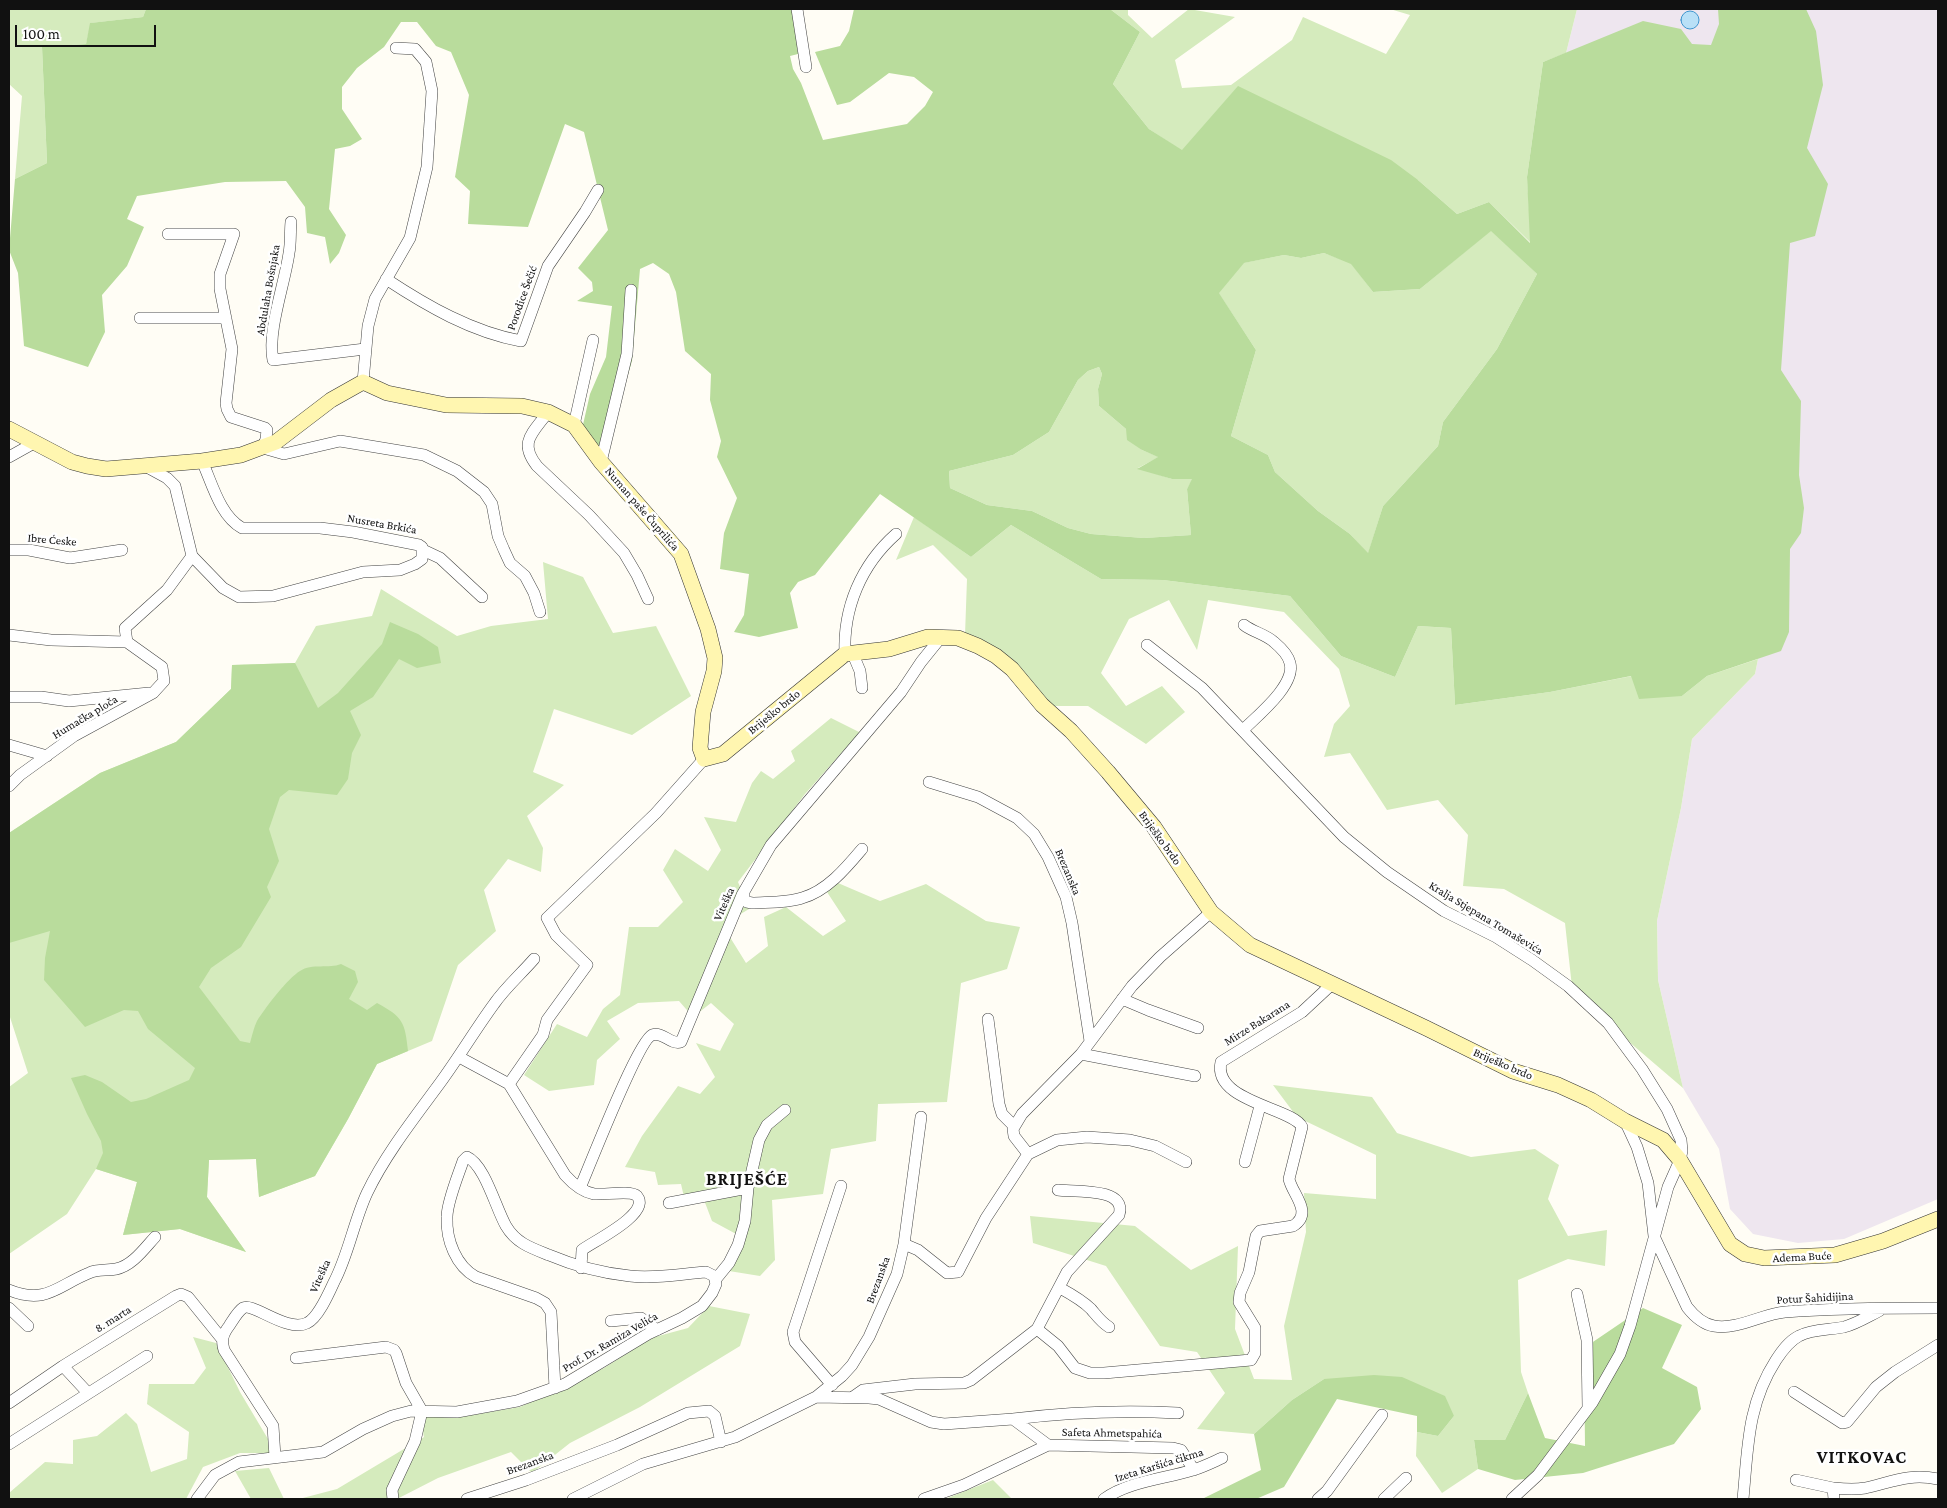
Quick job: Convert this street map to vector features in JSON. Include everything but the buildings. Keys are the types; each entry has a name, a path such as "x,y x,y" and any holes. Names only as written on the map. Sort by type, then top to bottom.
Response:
{"street":[{"path":"797,9 806,68"},
{"path":"9,430 86,466 106,469 169,462 202,461 241,455 276,442 330,400 363,382 368,326 375,299 410,238 427,167 432,91 426,62 415,49 396,48"},
{"name":"Porodice Šečić","path":"386,279 411,295 464,323 498,337 520,341 548,266 598,190"},
{"name":"Abdulaha Bošnjaka","path":"291,222 290,252 271,352 273,360 365,349"},
{"path":"168,234 234,234 220,274 220,289 232,349 227,409 231,417 267,430 262,448"},
{"name":"Numan paše Čuprilića","path":"601,462 627,354 631,290"},
{"path":"140,318 226,318"},
{"path":"574,425 593,340"},
{"name":"Numan paše Čuprilića","path":"363,382 387,393 446,405 522,406 548,412 574,425 601,462 682,554 708,629 715,658 714,671 703,712 700,748 704,759"},
{"path":"548,412 528,441 527,449 531,459 589,515 624,553 648,599"},
{"path":"262,448 284,454 340,441 424,455 457,471 484,492 492,504 498,536 504,550 510,563 525,576 534,593 540,612"},
{"path":"9,457 34,442"},
{"name":"Nusreta Brkića","path":"192,556 223,588 239,597 273,596 363,572 400,570 418,562 422,558 423,550 422,547 416,544 353,532 320,528 242,528 237,525 222,506 202,461"},
{"path":"127,642 125,628 167,590 192,556 175,486 167,478 145,466"},
{"path":"862,688 860,671 848,653 844,635 849,610 857,585 882,546 896,534"},
{"name":"Ibre Ćeske","path":"9,550 29,550 70,558 122,550"},
{"path":"423,550 440,558 482,598"},
{"path":"1243,730 1282,690 1290,669 1290,663 1281,648 1273,641 1251,630 1244,624"},
{"path":"9,636 51,640 127,642 162,667 164,681 154,693"},
{"name":"Briješko brdo","path":"509,1084 543,1035 547,1020 587,965 556,936 547,918 656,813 704,759 714,758 723,754 848,653 889,649 928,637 942,636 958,638 978,646 996,656 1012,669 1042,706 1071,731 1142,813 1211,912 1250,945 1513,1071 1558,1085 1591,1100 1625,1121 1663,1140 1680,1160"},
{"name":"Viteška","path":"580,1188 625,1081 645,1040 662,1035 672,1042 681,1042 744,892 771,845 901,692 921,662 942,636"},
{"name":"Kralja Stjepana Tomaševića","path":"1147,645 1202,688 1344,837 1386,872 1444,911 1496,937 1532,960 1568,986 1608,1023 1642,1069 1667,1109 1681,1140 1682,1151 1680,1160"},
{"name":"Humačka ploča","path":"9,697 41,697 69,701 154,693"},
{"name":"Humačka ploča","path":"9,786 74,736 154,693"},
{"path":"9,745 46,756"},
{"name":"Brezanska","path":"929,782 978,797 1017,818 1034,834 1044,849 1066,897 1072,923 1090,1041"},
{"path":"744,892 744,899 752,903 790,901 803,898 819,891 848,866 862,849"},
{"path":"1028,1154 1014,1136 1014,1126 1022,1114 1081,1054 1122,999 1160,957 1211,912"},
{"name":"Viteška","path":"222,1339 224,1332 242,1309 247,1307 285,1323 302,1325 311,1321 335,1281 367,1193 399,1140 459,1057 494,1003 534,959"},
{"name":"Mirze Bakarana","path":"1037,1329 1058,1346 1075,1368 1090,1372 1104,1373 1242,1361 1251,1360 1254,1357 1255,1328 1239,1302 1240,1293 1249,1272 1256,1236 1260,1231 1298,1224 1301,1213 1300,1198 1290,1185 1289,1179 1302,1127 1301,1124 1260,1106 1231,1088 1224,1080 1220,1071 1222,1062 1302,1012 1331,985"},
{"path":"1122,999 1198,1028"},
{"path":"988,1019 999,1104 1002,1114 1014,1126"},
{"path":"1081,1054 1195,1076"},
{"path":"459,1057 509,1084 565,1175 573,1184 593,1194 631,1193 637,1196 636,1210 630,1217 605,1237 584,1248 581,1254 581,1268"},
{"path":"1245,1162 1260,1106"},
{"name":"Prof. Dr. Ramiza Velića","path":"276,1457 324,1452 363,1429 392,1416 411,1411 456,1412 518,1401 555,1388 702,1306 716,1287 716,1279 729,1263 738,1245 745,1221 748,1188 759,1140 767,1125 786,1110"},
{"name":"Brezanska","path":"573,1499 643,1464 721,1442 816,1397 832,1386 852,1365 869,1337 897,1274 904,1244 921,1117"},
{"path":"1625,1121 1637,1147 1648,1183 1654,1236"},
{"path":"904,1244 918,1250 947,1273 958,1272 986,1218 1028,1154 1057,1140 1087,1137 1130,1140 1155,1146 1186,1162"},
{"path":"555,1388 551,1312 545,1303 536,1298 476,1278 468,1273 457,1258 451,1244 446,1219 463,1161 467,1157 472,1160 489,1186 505,1225 517,1240 525,1245 581,1268 636,1276 706,1272 716,1279"},
{"path":"1512,1499 1538,1475 1588,1408 1620,1354 1630,1326 1668,1187 1680,1160"},
{"name":"Adema Buće","path":"1680,1160 1730,1244 1744,1254 1764,1258 1835,1255 1883,1241 1938,1219"},
{"path":"832,1386 795,1342 793,1332 841,1186"},
{"path":"669,1203 748,1188"},
{"path":"853,1397 863,1390 915,1384 964,1383 971,1380 1037,1329 1067,1272 1119,1215 1120,1211 1118,1202 1114,1198 1103,1194 1088,1191 1058,1190"},
{"name":"Potur Šahidijina","path":"1654,1236 1687,1307 1704,1323 1715,1326 1728,1326 1784,1312 1938,1308"},
{"path":"9,1290 28,1295 39,1295 57,1290 90,1272 114,1269 126,1264 140,1254 155,1238"},
{"path":"1060,1288 1081,1301 1093,1311 1100,1321 1109,1327"},
{"name":"8. marta","path":"9,1403 63,1366 181,1294 188,1297 222,1339"},
{"path":"1577,1294 1587,1340 1588,1408"},
{"path":"9,1308 28,1326"},
{"name":"Potur Šahidijina","path":"1743,1499 1746,1447 1756,1401 1769,1371 1783,1350 1793,1339 1801,1334 1846,1326 1882,1309"},
{"path":"611,1321 641,1318 657,1330"},
{"path":"197,1499 216,1475 239,1462 276,1457 273,1426 224,1350 222,1339"},
{"path":"1794,1392 1842,1423 1847,1422 1876,1387 1895,1372 1938,1346"},
{"path":"296,1358 386,1347 394,1350 406,1383 422,1411 415,1441 392,1490 392,1499"},
{"path":"9,1444 147,1356"},
{"path":"63,1366 88,1393"},
{"path":"816,1397 879,1399 931,1422 944,1424 1107,1410 1178,1413"},
{"name":"Brezanska","path":"467,1499 526,1480 617,1445 688,1413 709,1411 715,1416 719,1426 721,1442"},
{"path":"1318,1499 1327,1491 1382,1415"},
{"name":"Safeta Ahmetspahića","path":"1013,1419 1048,1446"},
{"name":"Safeta Ahmetspahića","path":"924,1499 964,1485 1048,1446 1173,1448 1181,1450 1194,1470"},
{"name":"Izeta Karšića čikma","path":"1104,1499 1138,1483 1194,1470 1222,1458"},
{"path":"1796,1480 1834,1494 1895,1479 1919,1477 1938,1479"},
{"path":"1384,1499 1406,1478"}],"shaded area":[{"path":"1577,9 1938,9 1938,1199 1844,1239 1798,1243 1753,1234 1730,1209 1719,1149 1683,1088 1658,980 1657,921 1681,808 1692,739 1755,674 1758,659 1793,88 1566,53"}],"green space":[{"path":"9,9 146,9 143,17 91,23 86,44 42,47 47,163 15,179 22,96 9,84"},
{"path":"146,9 793,9 798,54 790,56 793,69 801,83 823,140 907,124 925,106 933,92 914,77 889,73 850,102 837,105 815,52 840,46 849,31 854,9 1110,9 1140,32 1113,84 1149,129 1182,150 1238,86 1391,160 1418,180 1457,214 1489,202 1530,243 1527,177 1543,62 1643,21 1681,29 1692,44 1711,45 1719,24 1718,9 1806,9 1816,31 1823,85 1807,148 1828,184 1815,236 1790,243 1781,370 1801,401 1799,475 1804,508 1801,533 1790,549 1789,632 1781,651 1707,676 1682,696 1639,699 1631,676 1550,692 1455,705 1451,628 1418,626 1395,677 1341,656 1290,596 1163,580 1101,579 1011,525 971,557 880,494 815,575 798,582 790,593 798,628 759,637 734,632 744,615 749,574 720,569 724,533 737,498 717,457 721,441 710,400 711,374 685,351 676,292 669,274 653,263 640,269 632,361 603,458 582,429 590,394 606,357 612,306 577,301 593,291 592,282 578,268 608,230 584,132 565,124 528,227 468,224 470,191 455,177 469,95 451,52 436,46 417,22 401,22 384,47 357,68 342,87 342,109 362,139 350,146 335,149 329,209 346,235 339,253 330,264 325,237 307,233 305,207 286,181 225,182 137,196 127,219 144,227 127,266 102,295 105,332 88,367 24,346 18,273 9,250 15,179 47,163 42,47 86,44 90,23 143,17","holes":["1491,231 1537,274 1497,349 1443,422 1438,446 1383,506 1368,553 1350,534 1318,511 1275,472 1268,455 1231,436 1256,350 1219,293 1244,263 1284,255 1301,258 1324,253 1351,264 1373,292 1420,289","1099,367 1102,374 1098,389 1099,406 1126,429 1127,440 1142,450 1158,457 1137,469 1172,479 1192,479 1187,489 1191,535 1144,538 1091,534 1068,528 1032,511 987,505 950,488 949,471 1013,455 1049,432 1078,380 1088,371"]},
{"path":"1110,9 1128,9 1128,15 1152,38 1189,9 1235,17 1175,60 1182,88 1231,85 1292,40 1303,17 1386,54 1410,15 1390,9 1577,9 1566,53 1543,62 1527,177 1531,243 1489,202 1457,214 1418,180 1182,151 1149,129 1113,84 1140,32"},
{"path":"1491,230 1537,274 1497,349 1443,422 1438,446 1383,506 1368,554 1350,534 1318,511 1275,472 1268,455 1231,436 1256,350 1218,292 1243,263 1284,255 1301,258 1324,253 1351,263 1373,292 1420,289"},
{"path":"1099,367 1102,374 1098,389 1099,406 1126,429 1142,450 1159,457 1138,468 1172,479 1193,479 1187,489 1191,535 1144,538 1091,534 1068,528 1032,511 987,505 950,488 949,471 1013,455 1049,432 1078,380 1088,371"},
{"path":"914,517 971,557 1011,525 1101,579 1163,580 1290,596 1341,656 1395,677 1418,626 1451,628 1455,705 1550,692 1632,676 1682,696 1707,676 1758,659 1755,674 1692,739 1681,808 1657,921 1658,980 1683,1088 1607,1023 1572,987 1565,923 1504,889 1463,886 1468,835 1438,800 1387,810 1350,753 1324,757 1334,724 1350,706 1339,669 1284,612 1208,600 1197,650 1169,600 1129,619 1101,673 1126,706 1162,686 1185,712 1146,744 1088,706 1043,706 965,635 967,579 933,545 896,560"},
{"path":"543,562 583,577 613,633 656,626 691,696 632,735 554,709 533,772 564,785 527,816 543,848 541,872 508,859 484,890 496,931 458,965 432,1041 377,1064 315,1176 259,1197 256,1159 209,1160 207,1197 246,1252 180,1229 123,1235 137,1182 96,1169 67,1214 9,1254 9,1087 28,1073 9,1014 9,833 100,773 176,742 231,689 232,665 295,663 316,626 372,616 381,589 457,636 491,626 548,619"},
{"path":"390,622 418,634 438,647 441,663 417,668 399,659 373,697 350,711 361,735 352,753 348,779 337,795 289,790 280,797 269,829 279,861 267,887 271,897 241,947 211,968 199,987 240,1041 250,1043 256,1023 289,980 300,971 310,967 341,964 355,971 358,982 349,999 367,1010 377,1003 392,1012 404,1027 408,1051 377,1064 315,1176 259,1197 256,1159 209,1160 207,1197 246,1252 180,1229 123,1235 137,1182 96,1169 103,1153 101,1141 71,1078 85,1075 102,1082 131,1102 146,1099 189,1080 195,1068 148,1029 138,1011 124,1010 85,1027 44,980 45,958 50,931 9,943 9,833 100,773 176,742 231,689 232,665 295,663 318,708 338,693 382,644"},
{"path":"831,718 871,738 844,750 805,794 738,882 749,909 729,921 728,934 746,963 768,946 764,917 786,907 823,936 846,921 827,892 838,883 880,901 926,884 986,921 1020,927 1007,969 961,983 947,1102 878,1104 876,1141 831,1149 823,1194 772,1200 775,1260 760,1276 729,1271 738,1235 712,1221 704,1200 684,1197 681,1184 658,1185 655,1172 625,1167 642,1136 678,1086 700,1094 715,1077 696,1043 720,1051 734,1024 711,1003 693,1017 679,1001 638,1003 607,1021 620,1039 597,1060 594,1085 549,1091 524,1075 557,1024 587,1037 603,1009 620,995 629,927 658,927 683,902 663,870 675,849 708,871 721,850 704,817 736,822 752,783 761,771 773,779 795,761 791,751"},
{"path":"1273,1085 1372,1097 1397,1133 1471,1157 1535,1149 1559,1165 1548,1199 1568,1236 1607,1230 1605,1266 1568,1259 1518,1280 1521,1372 1528,1393 1505,1440 1474,1440 1478,1469 1442,1493 1416,1456 1417,1432 1438,1436 1454,1416 1324,1379 1292,1400 1254,1434 1197,1429 1225,1393 1197,1352 1160,1346 1106,1266 1033,1243 1030,1216 1135,1226 1191,1270 1238,1246 1235,1329 1254,1379 1292,1380 1284,1326 1306,1232 1304,1193 1376,1199 1376,1155 1297,1117"},
{"path":"709,1306 750,1314 740,1346 640,1407 570,1443 532,1473 511,1452 438,1478 397,1499 299,1499 337,1489 424,1437 420,1415 454,1418 520,1407 604,1368 651,1338 688,1328"},
{"path":"1643,1308 1682,1325 1662,1368 1697,1387 1701,1409 1674,1444 1583,1473 1515,1480 1478,1469 1474,1440 1505,1440 1528,1393 1545,1438 1585,1446 1584,1348"},
{"path":"193,1337 216,1343 240,1392 268,1439 271,1453 240,1453 203,1467 186,1499 9,1499 9,1493 45,1462 73,1464 73,1440 97,1436 126,1413 137,1424 151,1472 187,1459 189,1432 147,1404 149,1384 194,1384 206,1368"},
{"path":"1374,1375 1402,1377 1445,1396 1454,1416 1438,1436 1417,1432 1417,1416 1337,1399 1284,1487 1256,1499 1202,1499 1261,1470 1254,1434 1292,1400 1324,1379"},
{"path":"269,1468 284,1499 251,1499 235,1471"},
{"path":"993,1480 1012,1499 945,1499"}],"water":[{"path":"1690,11 1696,14 1699,20 1696,26 1690,29 1684,26 1681,20 1684,14"}],"district":[{"name":"BRIJEŠĆE","path":"747,1179"},
{"name":"VITKOVAC","path":"1862,1457"}]}
